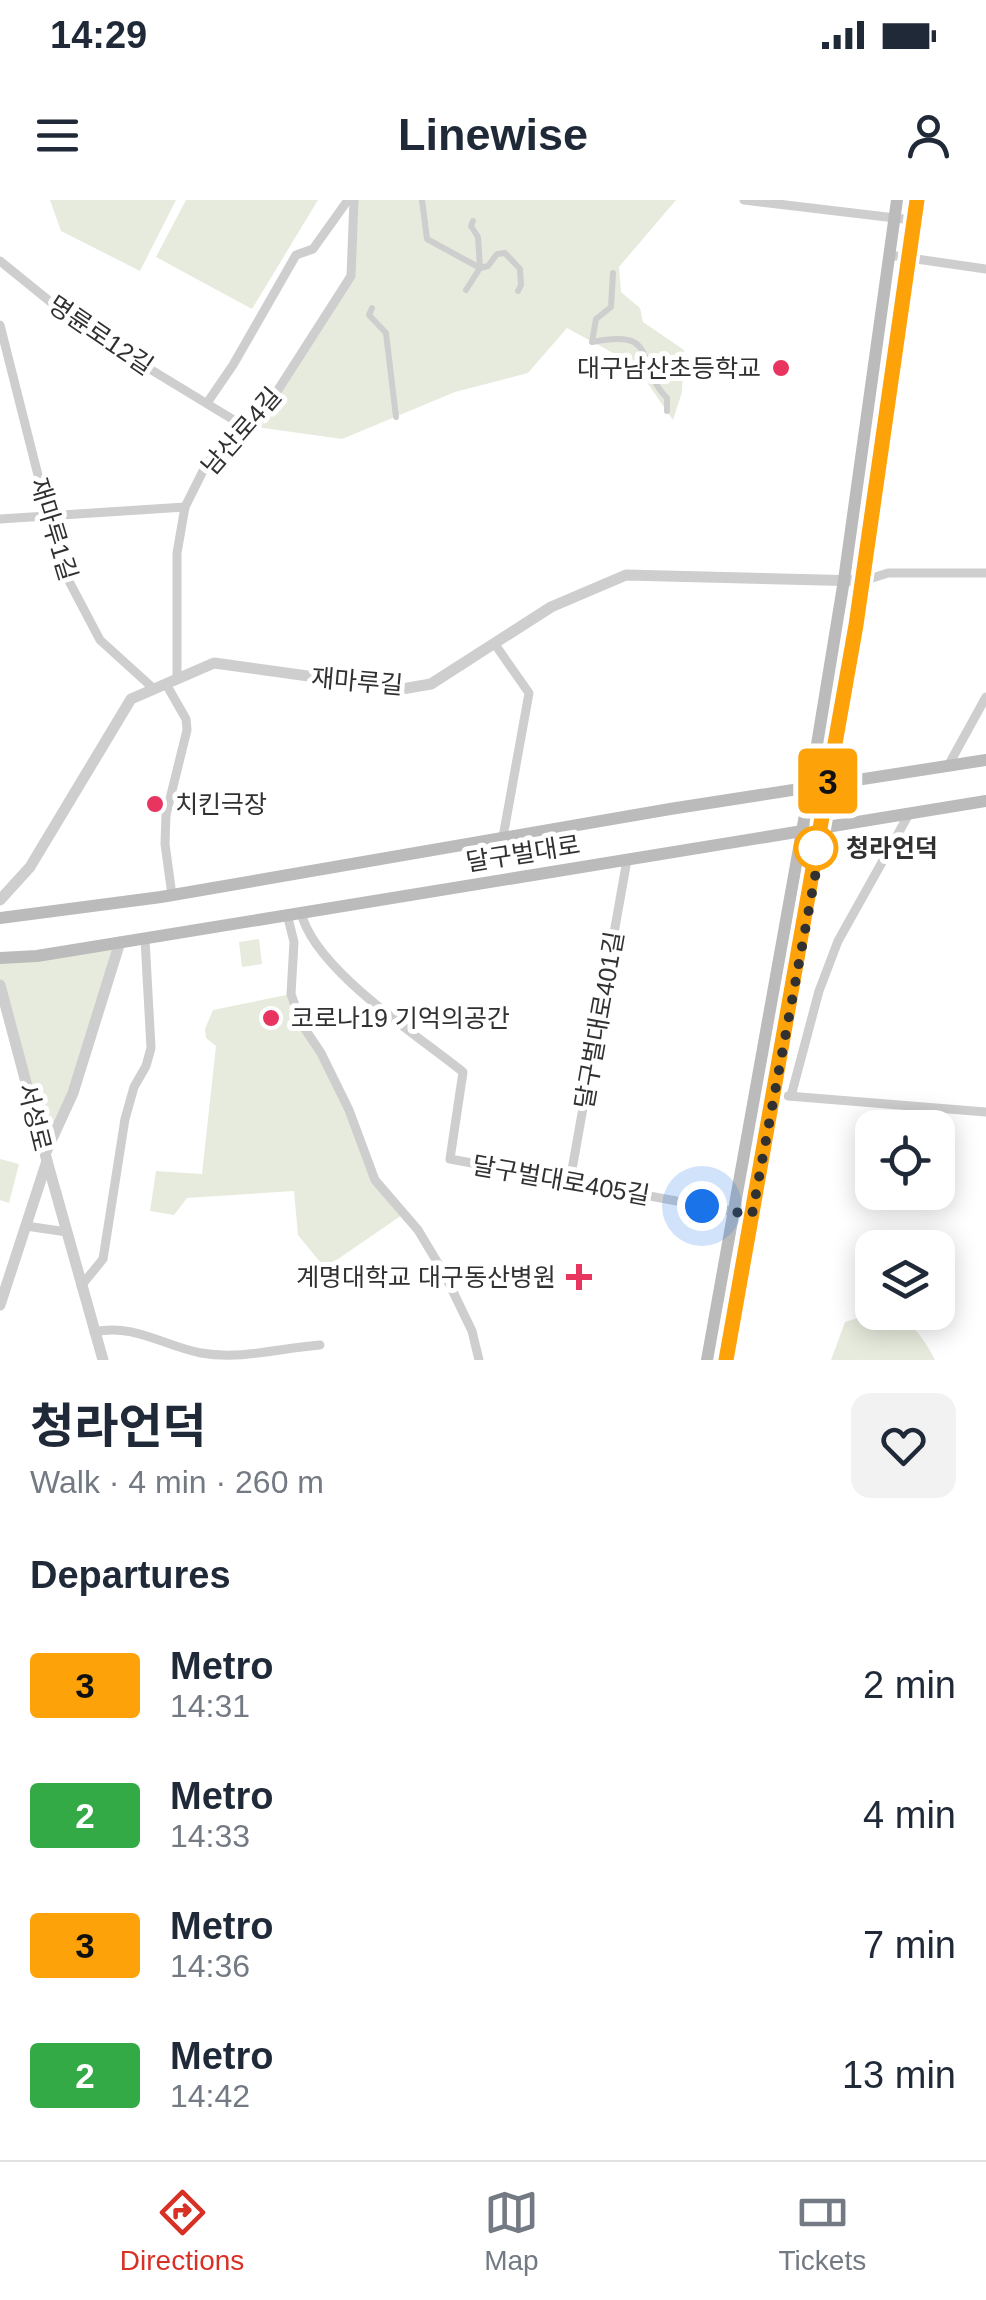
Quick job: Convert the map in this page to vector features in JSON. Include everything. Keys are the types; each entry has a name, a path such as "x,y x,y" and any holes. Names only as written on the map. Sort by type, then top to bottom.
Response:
{"main road":[{"path":"707,1360 844,580 897,200"},
{"path":"728,1360 824,828 864,581 915,200"},
{"name":"달구벌대로","path":"0,918 172,895 986,760"},
{"name":"달구벌대로","path":"0,958 37,956 986,801"}],"street":[{"path":"207,403 296,256 313,249 351,200"},
{"name":"남산로4길","path":"166,684 176,554 186,508 206,463 276,393 351,276 351,200"},
{"path":"422,200 427,239 480,268 488,266 497,254 504,254 520,269 518,291"},
{"path":"744,200 912,220"},
{"path":"466,290 480,268 473,221"},
{"path":"889,255 986,269"},
{"name":"명륜로12길","path":"0,261 84,328 242,424"},
{"path":"613,274 611,307 596,319 592,342 638,342 648,362 650,382 667,398 666,410"},
{"path":"372,308 369,314 386,333 396,417"},
{"name":"재마루1길","path":"0,326 61,566 100,640 166,684"},
{"path":"0,519 186,508"},
{"path":"864,581 888,573 986,573"},
{"name":"재마루길","path":"0,900 30,867 131,700 214,663 402,689 431,684 551,607 626,575 864,581"},
{"name":"달구벌대로","path":"494,644 529,693 503,838"},
{"path":"166,684 188,730 166,815 172,895"},
{"path":"948,766 986,697"},
{"path":"791,1096 810,1022 838,941 909,814"},
{"name":"달구벌대로401길","path":"570,1181 627,860"},
{"path":"294,913 291,994 301,1024 321,1053 349,1110 375,1180 418,1230 445,1275 472,1332 480,1360"},
{"name":"달구벌대로405길","path":"294,913 338,973 463,1072 450,1159 752,1215"},
{"path":"82,1286 104,1260 125,1119 151,1048 144,938"},
{"path":"103,1360 46,1156 73,1093 120,942"},
{"name":"서성로","path":"0,984 46,1156 0,1305"},
{"path":"776,1094 986,1112"},
{"path":"26,1226 67,1232"},
{"path":"94,1332 111,1328 150,1335 199,1353 232,1356 320,1346"}],"shaded area":[{"path":"50,200 176,200 140,271 61,231"},
{"path":"186,200 318,200 252,309 156,257"},
{"path":"355,200 676,200 619,267 621,292 640,308 643,322 684,350 682,392 673,420 635,365 567,328 528,373 455,392 342,439 242,425 276,393 351,276"},
{"path":"259,939 262,964 242,967 239,942"},
{"path":"120,942 46,1152 0,985 0,958"},
{"path":"291,994 321,1053 375,1180 405,1213 325,1268 298,1235 294,1191 187,1198 174,1215 150,1211 156,1171 202,1174 216,1046 206,1038 205,1029 213,1010"},
{"path":"0,1159 19,1164 9,1203 0,1200"},
{"path":"855,1319 855,1330 915,1330 935,1360 831,1360 845,1322"}],"railway":[{"path":"726,1360 856,625 917,200"}],"metro line":[{"name":"3","path":"726,1360 856,625 917,200"}],"place":[{"name":"대구남산초등학교","path":"781,368"},
{"name":"치킨극장","path":"155,804"},
{"name":"청라언덕","path":"816,848"},
{"name":"코로나19 기억의공간","path":"271,1018"},
{"name":"계명대학교 대구동산병원","path":"579,1277"}],"route":[{"path":"702,1206 752,1215 820,850 816,848"}]}
